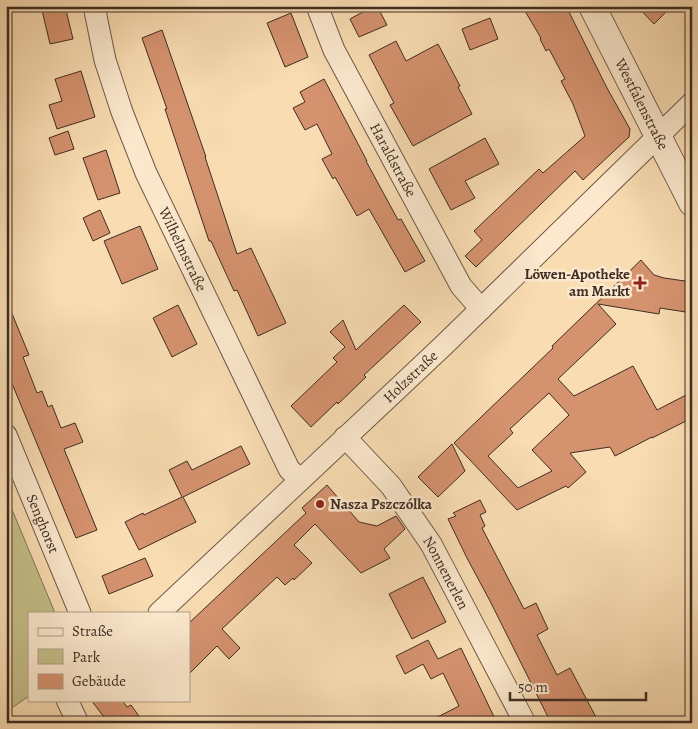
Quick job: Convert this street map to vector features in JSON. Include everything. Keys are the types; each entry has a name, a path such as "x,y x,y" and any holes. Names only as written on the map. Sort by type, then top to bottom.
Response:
{"street":[{"name":"Wilhelmstraße","path":"94,6 105,60 122,112 146,173 289,469 300,480"},
{"name":"Haraldstraße","path":"317,6 334,50 461,286 481,308"},
{"name":"Westfalenstraße","path":"592,6 692,202"},
{"name":"Holzstraße","path":"160,612 481,308 692,104"},
{"name":"Senghorst","path":"6,435 80,612"},
{"name":"Nonnenerlen","path":"345,437 391,486 431,544 525,723"},
{"path":"68,702 78,723"}],"green space":[{"path":"6,495 55,612 28,612 28,697 6,712"}],"building":[{"path":"41,6 65,6 73,39 50,44"},
{"path":"377,6 387,25 359,37 350,19"},
{"path":"522,6 566,6 630,129 629,137 583,180 575,171 476,267 465,256 482,240 474,231 539,169 543,173 585,136 573,104 561,81 565,79 549,49 546,51 541,38"},
{"path":"637,6 672,6 654,24"},
{"path":"291,13 308,57 285,67 267,23"},
{"path":"490,18 498,39 470,50 462,29"},
{"path":"162,30 237,254 251,248 286,323 258,336 237,290 234,291 211,241 209,241 142,38"},
{"path":"396,41 406,61 438,44 472,114 413,146 390,105 394,103 369,55"},
{"path":"81,71 95,117 57,129 49,105 62,101 55,79"},
{"path":"324,79 398,220 401,219 425,261 405,272 369,209 357,216 335,177 333,179 322,159 332,154 317,124 305,130 293,108 305,102 300,92"},
{"path":"68,131 74,149 55,155 49,138"},
{"path":"485,138 499,164 465,181 475,198 451,210 429,169"},
{"path":"106,150 120,193 98,200 83,158"},
{"path":"100,210 110,233 93,241 83,218"},
{"path":"140,226 158,269 122,284 104,241"},
{"path":"641,260 654,275 692,282 692,313 660,308 659,314 598,304 616,324 558,379 574,396 633,366 657,410 692,392 692,418 615,456 610,447 570,453 586,472 568,488 566,486 517,510 454,443 553,348 552,346","holes":["549,393 569,415 532,450 552,471 518,488 488,456 513,433 510,429"]},
{"path":"6,299 29,355 23,357 37,393 42,391 48,407 52,405 61,428 75,423 83,442 64,449 97,530 76,538 6,369"},
{"path":"178,305 197,344 172,357 153,318"},
{"path":"404,305 421,322 364,375 366,377 338,404 337,402 311,427 291,406 337,362 333,358 345,347 330,332 343,320 356,350"},
{"path":"452,444 465,471 438,497 418,477"},
{"path":"241,446 250,464 183,497 196,522 139,550 125,522 182,497 169,470 187,461 192,470"},
{"path":"327,485 359,522 377,526 396,516 405,529 384,549 390,558 361,573 315,524 294,545 312,563 294,580 293,578 285,585 277,577 222,629 240,648 229,659 217,646 190,673 190,622 306,513 302,508"},
{"path":"480,500 486,512 480,515 485,526 482,528 524,609 536,603 548,629 537,635 557,675 570,668 599,723 551,723 448,519 456,516 453,513"},
{"path":"145,558 153,576 109,594 102,576"},
{"path":"423,577 446,622 412,639 389,594"},
{"path":"428,640 438,659 461,648 497,723 426,723 459,706 443,673 431,679 423,664 405,674 396,656"},
{"path":"93,702 123,702 127,707 131,705 144,723 105,723 107,721"}],"place":[{"name":"Löwen-Apotheke am Markt","path":"640,283"},
{"name":"Nasza Pszczólka","path":"320,504"}]}
